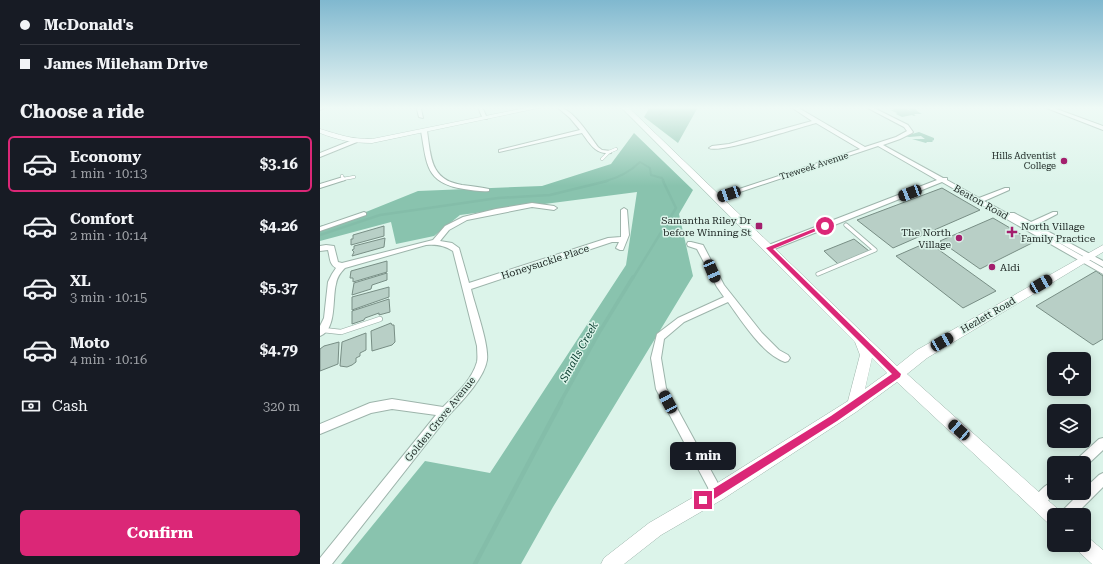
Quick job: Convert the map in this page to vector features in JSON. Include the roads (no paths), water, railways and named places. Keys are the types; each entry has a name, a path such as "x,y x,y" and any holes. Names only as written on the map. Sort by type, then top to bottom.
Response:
{"main road":[{"path":"326,133 339,138 355,141 380,140 413,133"},
{"path":"651,133 897,374 1047,510"},
{"name":"Hezlett Road","path":"610,564 654,529 717,492 854,405 922,354 1103,248"},
{"path":"854,405 866,355 861,339"},
{"path":"1091,551 1103,562"}],"street":[{"path":"424,133 431,166 439,178 452,184 487,190"},
{"path":"502,150 573,133"},
{"path":"585,133 596,148 601,151 609,152"},
{"path":"712,148 729,146 773,133"},
{"path":"837,133 864,149"},
{"name":"Treweek Avenue","path":"717,198 881,144 907,133"},
{"path":"320,155 355,141"},
{"name":"Beaton Road","path":"881,144 1086,258"},
{"path":"320,186 343,178"},
{"path":"769,248 944,179"},
{"path":"981,200 1006,189"},
{"path":"435,242 447,228 465,218 532,205 554,208"},
{"path":"620,248 626,232 624,210"},
{"path":"1029,226 1055,213"},
{"path":"320,229 364,214"},
{"name":"Honeysuckle Place","path":"467,287 611,240 624,239"},
{"name":"Golden Grove Avenue","path":"324,564 445,412 466,390 482,361 482,346 467,287 456,250 450,245 435,242 408,247 342,266"},
{"path":"691,244 700,247 705,253 716,279 729,298 770,347 785,358"},
{"path":"320,248 331,248 334,263 337,266 342,266"},
{"path":"1086,258 1103,264"},
{"path":"1086,258 1103,271"},
{"path":"321,331 326,324 329,313 331,280 335,272 342,266"},
{"path":"717,492 661,389 656,358 660,337 681,320 729,298"},
{"path":"320,429 370,408 392,404 445,412"},
{"path":"1089,456 1103,443"},
{"path":"1073,508 1103,479"},
{"path":"1038,502 1047,494"}],"lane":[{"path":"602,159 609,152 616,149"},
{"path":"343,178 354,177"},
{"path":"818,274 836,268 875,250 846,225"},
{"path":"321,331 341,332 380,319"}],"waterway":[{"name":"Smalls Creek","path":"604,182 614,179 632,169 640,162 650,168 651,175 662,178 664,182"},
{"name":"Smalls Creek","path":"633,278 676,208 663,181"},
{"path":"320,235 380,215 498,198 550,195 604,182"},
{"name":"Smalls Creek","path":"560,403 600,331 633,277"},
{"name":"Smalls Creek","path":"475,564 561,402"}],"place":[{"name":"Hills Adventist College","path":"1064,161"},
{"name":"Samantha Riley Dr before Winning St","path":"759,226"},
{"name":"North Village Family Practice","path":"1012,232"},
{"name":"The North Village","path":"959,238"},
{"name":"Aldi","path":"992,267"}]}
